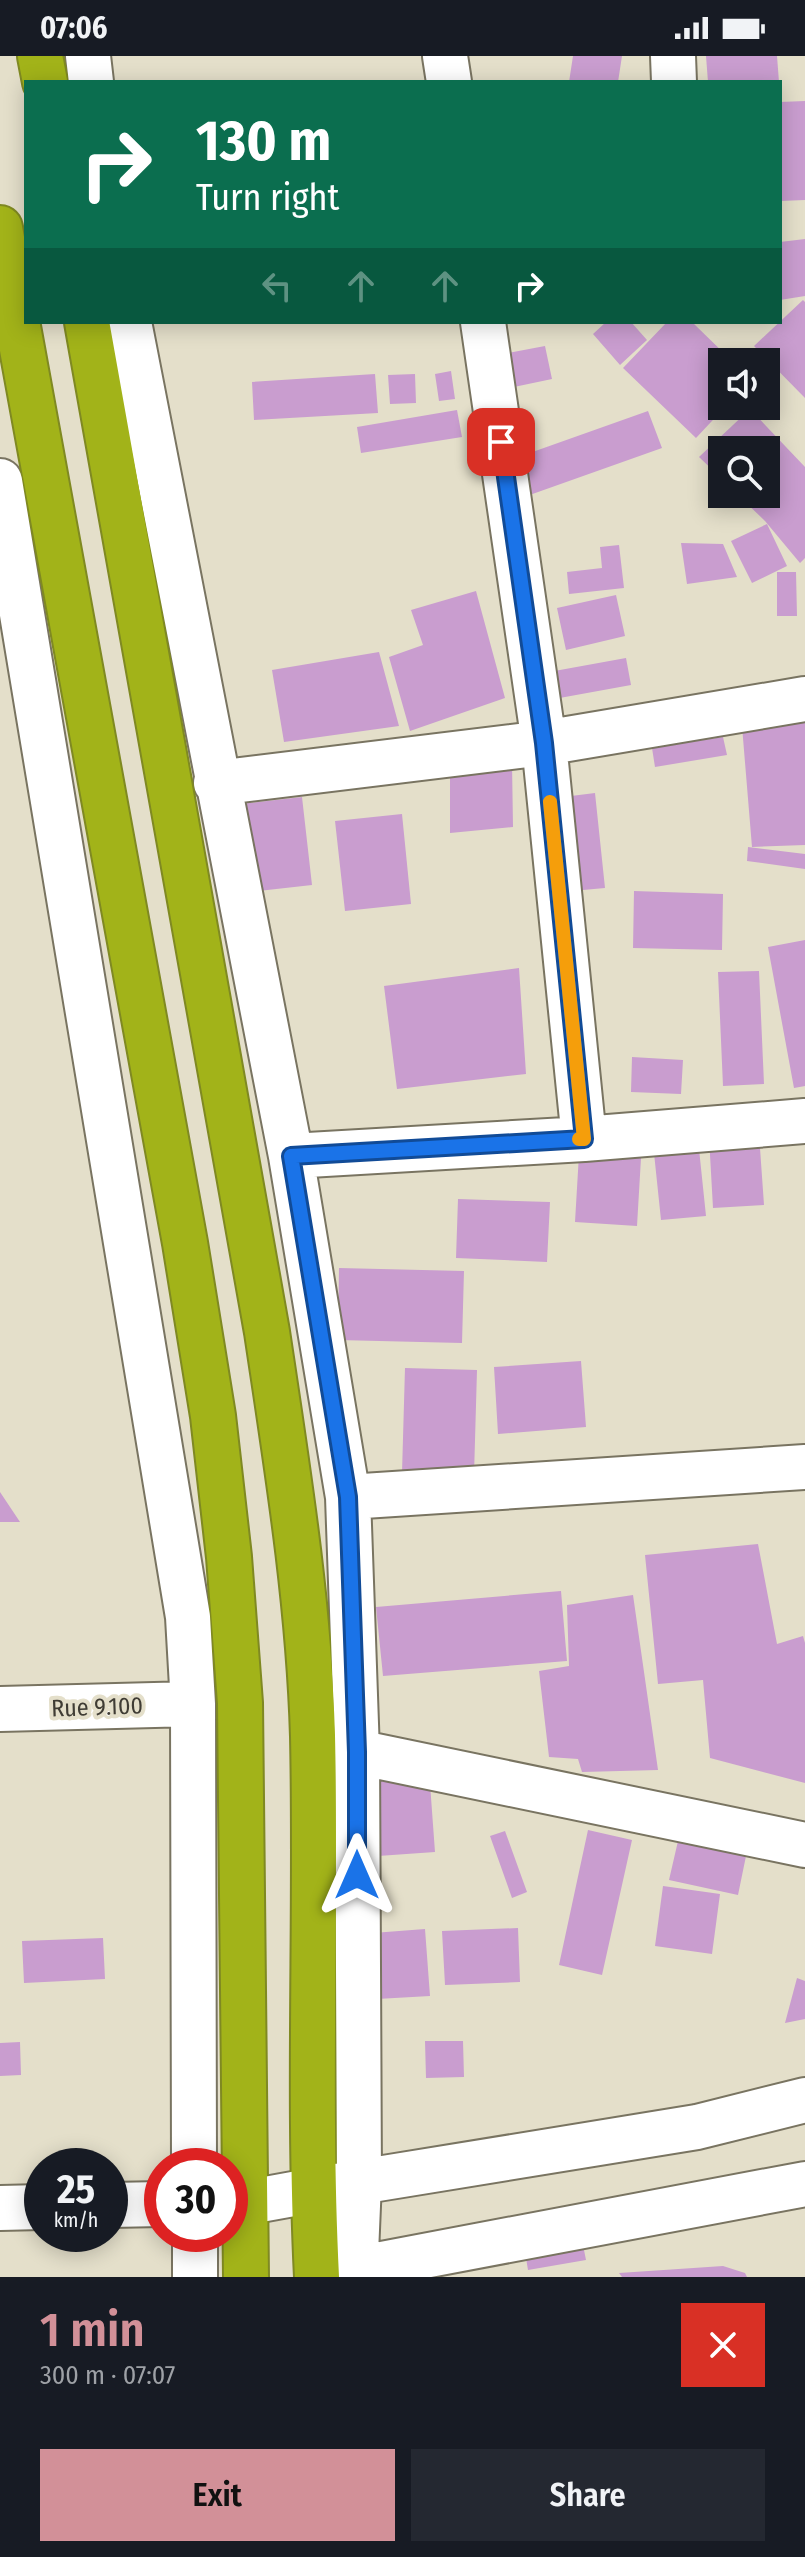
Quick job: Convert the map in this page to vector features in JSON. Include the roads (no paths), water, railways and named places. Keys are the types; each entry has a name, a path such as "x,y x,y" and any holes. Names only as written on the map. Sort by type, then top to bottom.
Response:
{"highway":[{"path":"40,56 45,80"},
{"path":"0,228 185,1243 213,1416 229,1557 240,1703 237,2148"},
{"path":"87,324 267,1332 290,1491 313,1734 313,2191 339,2275"},
{"path":"243,2252 246,2277"}],"street":[{"path":"88,56 91,80"},
{"path":"445,56 449,80"},
{"path":"673,56 674,80"},
{"path":"129,324 216,783 291,1156 348,1497 357,1752 359,2182 339,2275 805,2184"},
{"path":"483,324 544,743 584,1139"},
{"path":"0,481 188,1617 193,1704 194,2148"},
{"path":"216,783 544,743 805,699"},
{"path":"291,1156 584,1139 805,1121"},
{"path":"348,1497 805,1467"},
{"name":"Rue 9.100","path":"0,1709 193,1704"},
{"path":"357,1752 805,1845"},
{"path":"248,2201 697,2127 805,2100"},
{"path":"0,2208 24,2207"},
{"path":"195,2252 195,2277"}]}
